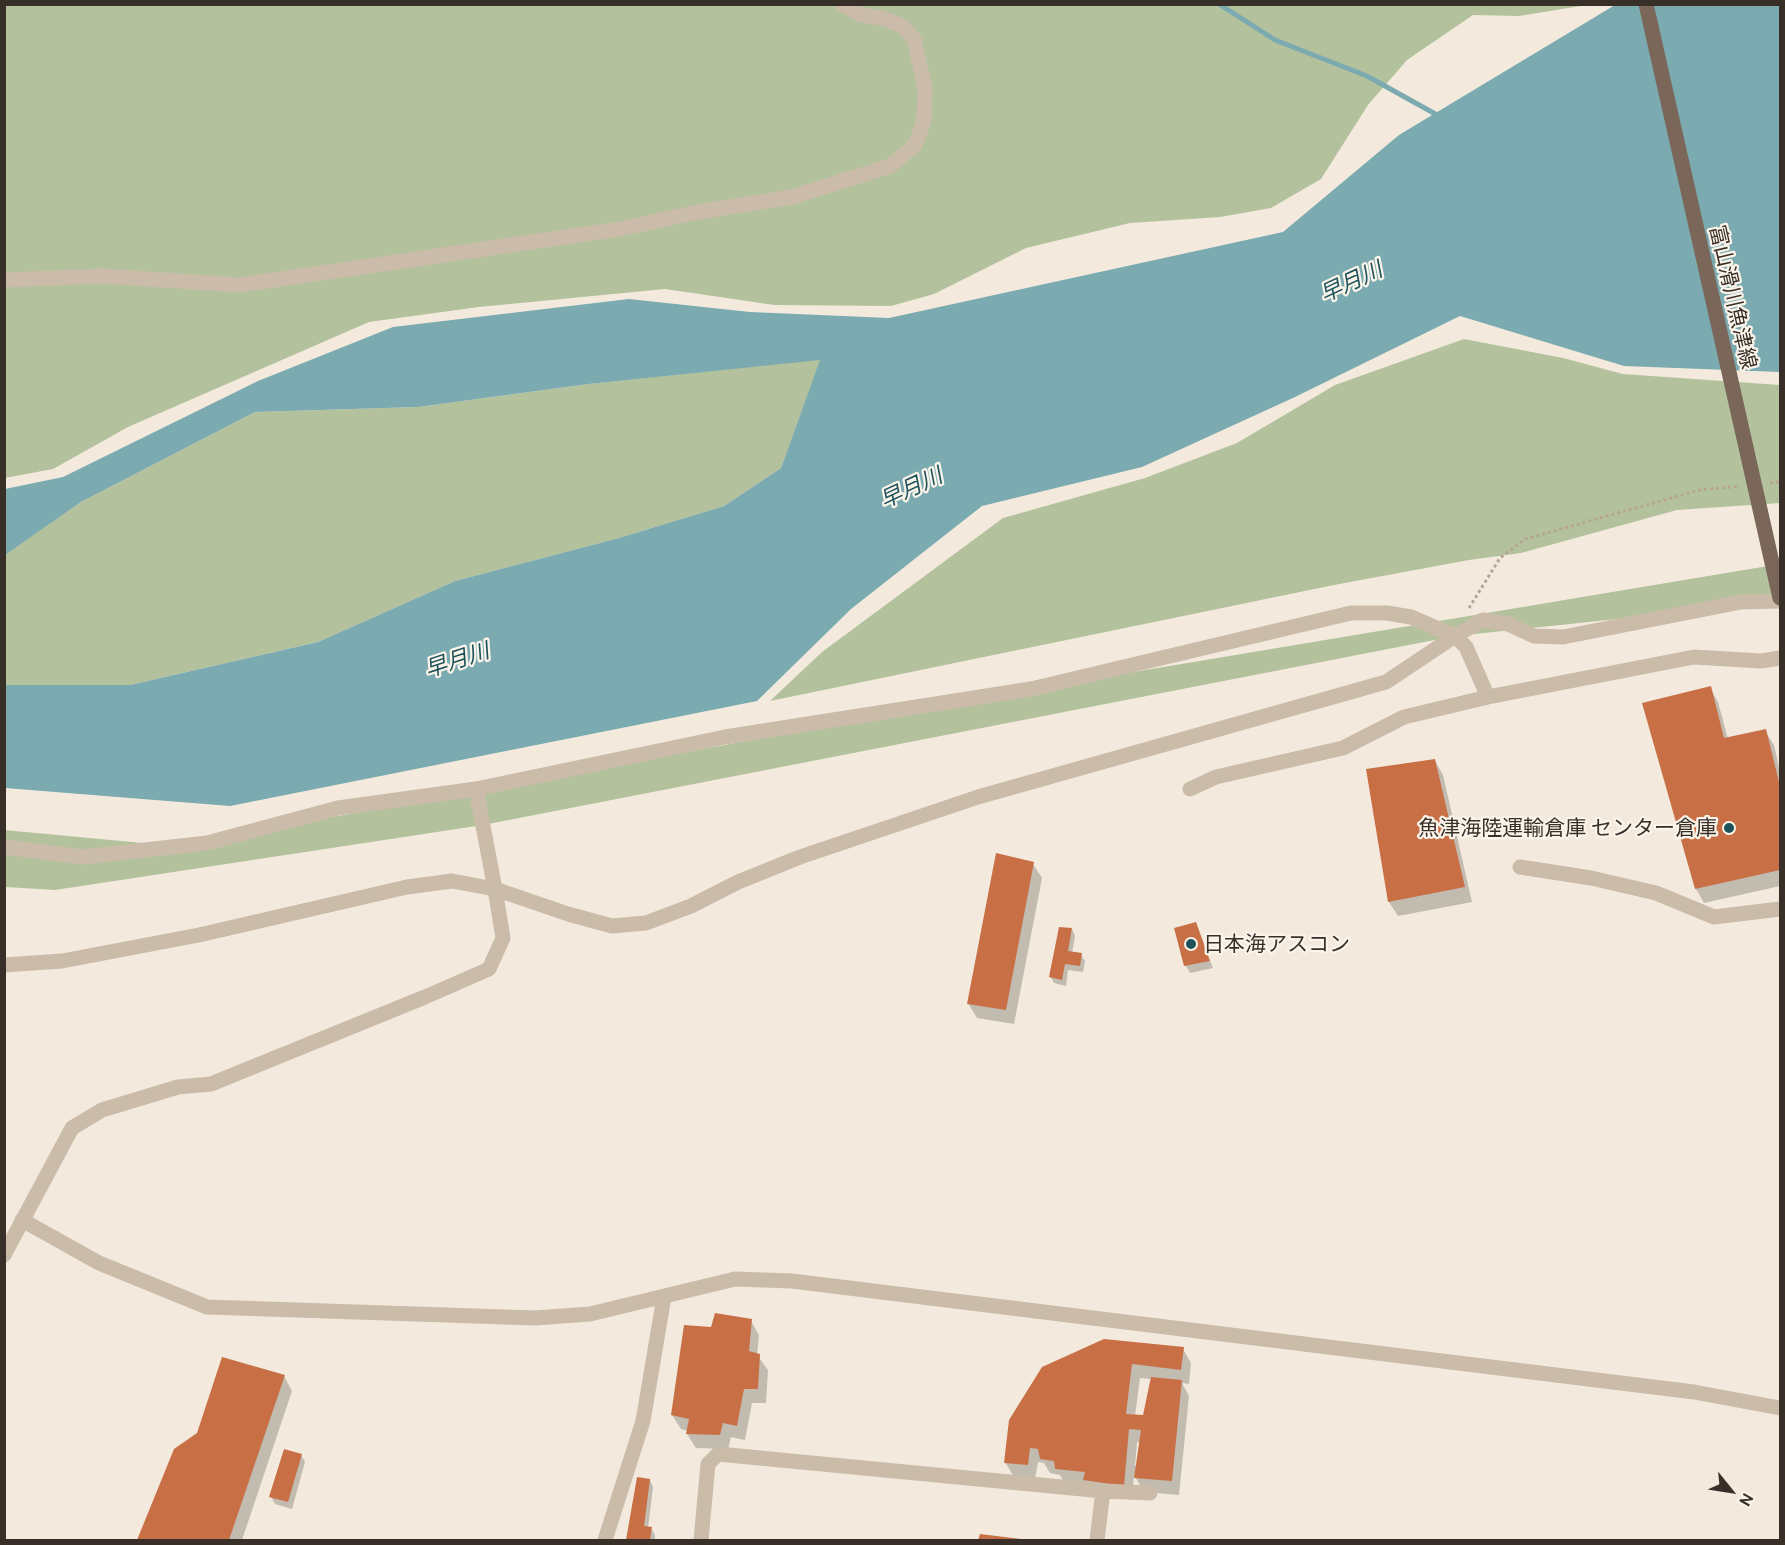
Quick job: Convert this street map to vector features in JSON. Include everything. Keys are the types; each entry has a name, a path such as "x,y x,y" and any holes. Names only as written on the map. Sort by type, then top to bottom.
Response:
{"main road":[{"name":"富山滑川魚津線","path":"1646,4 1780,600"}],"street":[{"path":"4,280 102,276 240,285 620,229 698,212 792,197 891,166 915,144 924,121 925,88 914,39 902,26 882,18 861,15 842,4"},
{"path":"4,965 62,961 199,935 407,886 452,881 495,889 568,914 612,926 646,922 691,906 738,882 800,856 978,797 1386,682 1483,620 1508,624 1534,636 1563,637 1741,602 1780,600"},
{"path":"4,847 83,857 207,843 338,808 476,789 725,737 1031,689 1351,613 1387,613 1411,617 1455,636 1466,647 1488,697"},
{"path":"1190,789 1216,777 1343,748 1404,717 1488,697 1694,657 1761,661 1780,658"},
{"path":"4,1255 72,1128 102,1110 178,1087 211,1084 489,969 502,938 476,789"},
{"path":"1520,867 1591,878 1656,893 1714,917 1780,909"},
{"path":"22,1221 99,1263 207,1307 535,1318 590,1314 735,1279 792,1281 1694,1392 1780,1408"},
{"path":"605,1540 643,1421 664,1297"},
{"path":"701,1540 708,1464 718,1454 1103,1491 1150,1493"},
{"path":"1097,1540 1103,1491"}],"path":[{"path":"1767,483 1780,482"},
{"path":"1468,609 1500,558 1525,539 1700,490 1745,486"}],"green space":[{"path":"5,5 1587,5 1519,16 1473,15 1407,60 1368,105 1321,179 1271,208 1220,217 1130,223 1026,248 934,294 891,306 774,305 665,289 479,307 369,322 128,427 53,469 5,478"},
{"path":"1464,339 1563,358 1623,374 1780,385 1780,503 1677,510 1521,553 1469,560 1334,585 770,701 822,652 1003,518 1145,478 1237,443 1335,385"},
{"path":"821,359 781,468 724,506 619,538 455,581 318,642 130,685 5,685 4,555 81,502 255,412 418,407 589,384"},
{"path":"1780,564 1780,602 1455,636 483,825 55,890 5,887 4,830 175,846 1002,694"}],"water":[{"name":"早月川","path":"1615,5 1780,5 1780,372 1624,366 1460,316 1295,397 1142,467 982,506 851,609 757,701 230,806 5,788 5,685 130,685 318,642 455,581 619,538 724,506 781,468 820,360 589,384 418,407 255,412 81,502 5,555 5,489 63,477 258,381 393,327 629,299 750,312 889,318 1283,232 1399,135"}],"building":[{"name":"魚津海陸運輸倉庫 センター倉庫","path":"1711,686 1724,738 1766,729 1780,786 1780,870 1695,889 1642,703"},
{"path":"1435,759 1465,887 1388,902 1366,769"},
{"path":"996,853 1034,862 1006,1010 967,1004"},
{"name":"日本海アスコン","path":"1196,922 1210,961 1184,966 1174,928"},
{"path":"1059,927 1072,928 1068,951 1082,953 1080,966 1065,964 1062,980 1049,977"},
{"path":"715,1313 752,1319 749,1351 760,1354 758,1389 744,1389 737,1426 723,1423 720,1435 686,1434 689,1419 671,1415 684,1325 711,1327"},
{"path":"1104,1339 1184,1347 1181,1370 1132,1364 1126,1414 1143,1415 1151,1377 1182,1380 1172,1481 1134,1478 1141,1430 1129,1429 1124,1486 1083,1480 1085,1472 1055,1469 1054,1461 1040,1459 1038,1449 1030,1448 1028,1465 1004,1463 1009,1420 1042,1367"},
{"path":"222,1357 285,1375 229,1540 137,1540 174,1449 197,1433"},
{"path":"284,1449 302,1454 288,1502 269,1497"},
{"path":"637,1477 650,1479 644,1526 652,1527 650,1540 626,1540"},
{"path":"980,1534 1021,1539 1021,1540 978,1540"}],"waterway":[{"path":"1219,4 1275,40 1367,76 1439,116"}],"place":[{"name":"魚津海陸運輸倉庫 センター倉庫","path":"1729,828"},
{"name":"日本海アスコン","path":"1191,944"}]}
